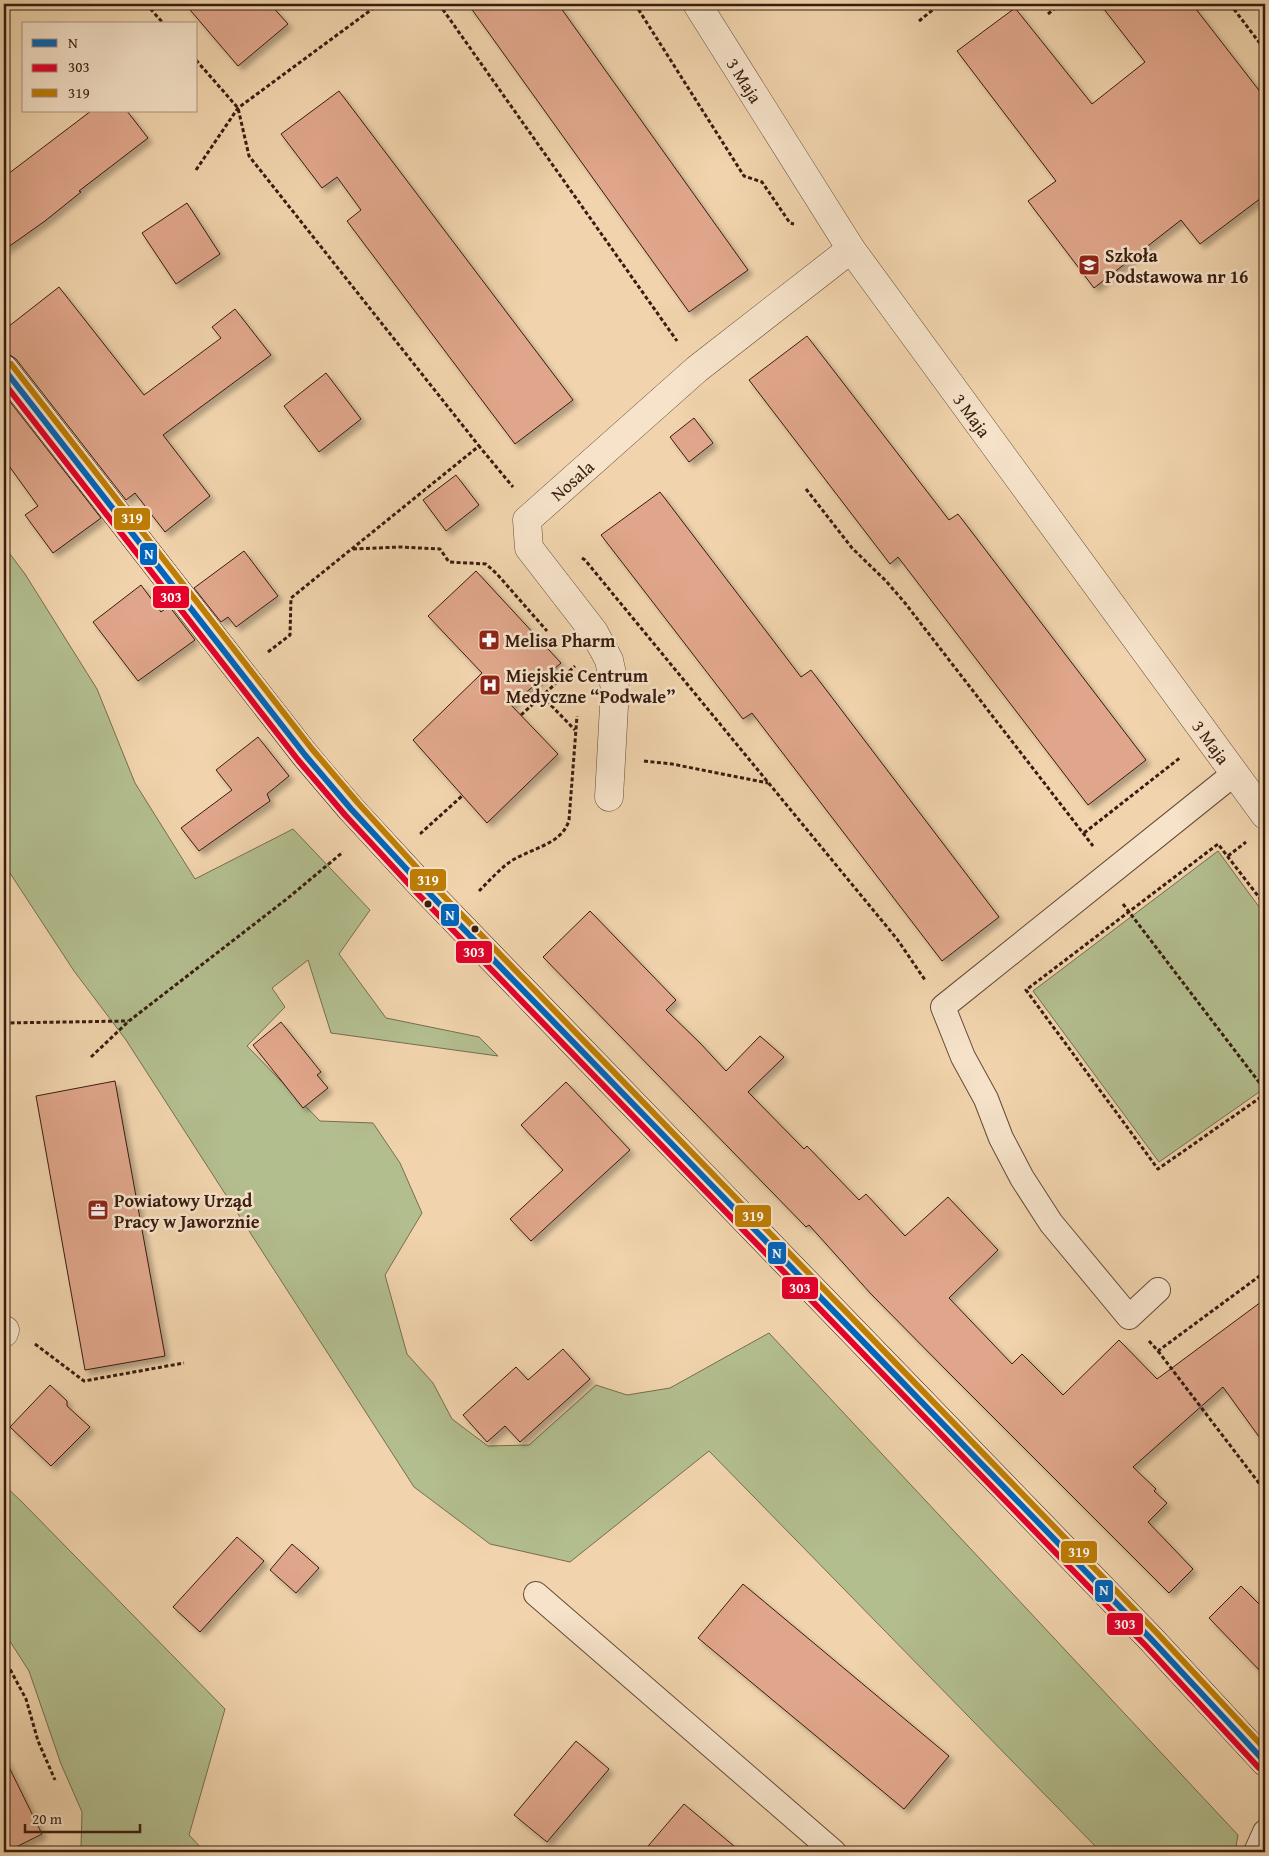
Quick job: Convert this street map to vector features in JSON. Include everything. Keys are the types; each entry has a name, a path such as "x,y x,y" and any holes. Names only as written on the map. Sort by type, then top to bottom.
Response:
{"street":[{"name":"3 Maja","path":"704,6 851,249 1235,773 1259,826"},
{"name":"Nosala","path":"526,520 697,369 851,249"},
{"path":"4,369 299,748 351,809 424,888 1152,1639 1265,1762"},
{"path":"526,520 529,548 594,632 609,660 615,688 610,797"}],"lane":[{"path":"1158,1290 1129,1317 1051,1223 1022,1178 1001,1138 986,1099 963,1056 943,1007 1235,773"},
{"path":"536,1594 834,1852"},
{"path":"1256,1852 1265,1832"}],"path":[{"path":"146,4 162,22"},
{"path":"196,170 238,108 379,4"},
{"path":"439,4 681,346"},
{"path":"635,4 744,176 762,182 790,223 796,224"},
{"path":"919,21 940,4"},
{"path":"1048,14 1060,4"},
{"path":"1230,4 1265,50"},
{"path":"198,62 238,108 249,156 521,497 526,520"},
{"path":"271,650 290,635 291,598 479,446"},
{"path":"806,489 852,548 905,603 1084,833 1103,860 1107,875"},
{"path":"353,549 400,547 440,549 449,562 486,564 552,636"},
{"path":"580,557 585,560 897,939 943,1007"},
{"path":"521,715 576,664 577,672"},
{"path":"542,696 575,730"},
{"path":"479,891 507,864 557,838 566,829 569,820 577,713"},
{"path":"573,752 672,764 769,783"},
{"path":"1084,833 1182,756"},
{"path":"420,833 462,796"},
{"path":"1228,856 1259,826"},
{"path":"1265,905 1218,844 1026,990 1158,1169 1265,1095"},
{"path":"91,1057 130,1021 281,903 344,851"},
{"path":"1128,911 1265,1090"},
{"path":"4,1023 130,1021"},
{"path":"1261,1097 1265,1103"},
{"path":"1158,1351 1265,1272"},
{"path":"1129,1317 1158,1351 1265,1491"},
{"path":"4,1332 37,1345 84,1381 184,1363"},
{"path":"4,1658 26,1699 38,1741 55,1780"}],"green space":[{"path":"4,546 25,574 97,689 135,783 195,879 293,829 370,910 339,954 386,1018 479,1037 498,1056 331,1033 308,960 272,988 285,1007 247,1046 320,1121 373,1123 400,1163 422,1213 385,1275 407,1354 433,1383 452,1419 488,1446 529,1445 596,1385 627,1395 670,1388 769,1333 1238,1835 1235,1852 1101,1852 709,1451 570,1562 490,1544 414,1487 126,1040 74,971 4,864"},
{"path":"1218,851 1265,915 1265,1088 1159,1162 1033,991"},
{"path":"4,1485 225,1709 189,1835 205,1852 79,1852 81,1848 82,1812 61,1764 29,1671 4,1632"}],"building":[{"path":"185,4 270,4 288,24 238,66"},
{"path":"468,4 558,4 748,270 689,312"},
{"path":"1100,4 1192,4 1265,98 1265,195 1200,244 1181,220 1094,288 1028,201 1056,181 957,51 1015,8 1092,104 1145,62"},
{"path":"339,91 573,400 515,444 347,221 361,210 337,177 322,188 281,134"},
{"path":"90,112 128,112 148,138 79,191 81,192 45,221 4,250 4,177"},
{"path":"187,203 220,254 176,284 142,233"},
{"path":"59,287 144,395 221,338 212,327 235,309 271,355 163,435 210,496 165,532 135,493 126,500 16,359 4,354 4,330"},
{"path":"807,336 949,520 958,514 1146,760 1088,805 898,557 890,564 749,380"},
{"path":"326,373 361,419 319,452 284,406"},
{"path":"4,394 101,518 53,553 25,515 38,506 4,459"},
{"path":"694,418 713,443 689,462 670,437"},
{"path":"456,475 479,505 446,531 423,500"},
{"path":"660,492 801,677 811,670 999,917 942,961 752,713 743,719 601,535"},
{"path":"244,551 278,596 236,627 228,617 221,622 194,588"},
{"path":"476,571 561,663 511,705 558,754 487,823 413,740 482,673 428,616"},
{"path":"141,585 161,612 169,606 195,640 138,681 93,622"},
{"path":"258,737 289,776 267,794 270,801 199,851 181,828 232,790 216,770"},
{"path":"590,911 676,1000 666,1010 726,1071 760,1036 784,1057 748,1092 804,1149 807,1146 859,1200 866,1194 905,1236 948,1197 998,1250 949,1298 1012,1364 1022,1354 1063,1395 1119,1340 1157,1379 1265,1299 1265,1445 1223,1387 1133,1467 1156,1489 1154,1491 1167,1503 1148,1522 1193,1569 1169,1593 871,1294 809,1225 806,1227 543,957"},
{"path":"281,1022 321,1072 317,1075 328,1088 303,1108 253,1045"},
{"path":"115,1081 165,1356 85,1370 36,1096"},
{"path":"566,1082 630,1150 531,1241 510,1219 563,1170 521,1125"},
{"path":"563,1349 590,1379 520,1442 505,1426 487,1442 463,1415 516,1367 528,1380"},
{"path":"50,1385 67,1401 67,1406 90,1427 51,1466 10,1427"},
{"path":"237,1537 264,1561 200,1632 173,1607"},
{"path":"292,1544 319,1568 296,1593 270,1570"},
{"path":"743,1584 949,1756 904,1809 698,1638"},
{"path":"1241,1586 1265,1610 1265,1676 1209,1618"},
{"path":"576,1741 609,1769 547,1842 514,1815"},
{"path":"4,1757 42,1834 6,1852 4,1852"},
{"path":"684,1804 741,1852 643,1852"}],"transit line":[{"name":"319","path":"11,364 312,749 358,803 430,882 1157,1633 1265,1749"},
{"name":"N","path":"4,369 305,755 351,809 424,888 1151,1639 1265,1762"},
{"name":"303","path":"4,383 298,760 345,815 418,894 1145,1645 1259,1768"}],"place":[{"name":"Szkoła Podstawowa nr 16","path":"1089,265"},
{"name":"Melisa Pharm","path":"489,640"},
{"name":"Miejskie Centrum Medyczne “Podwale”","path":"490,685"},
{"name":"Powiatowy Urząd Pracy w Jaworznie","path":"98,1210"}]}
